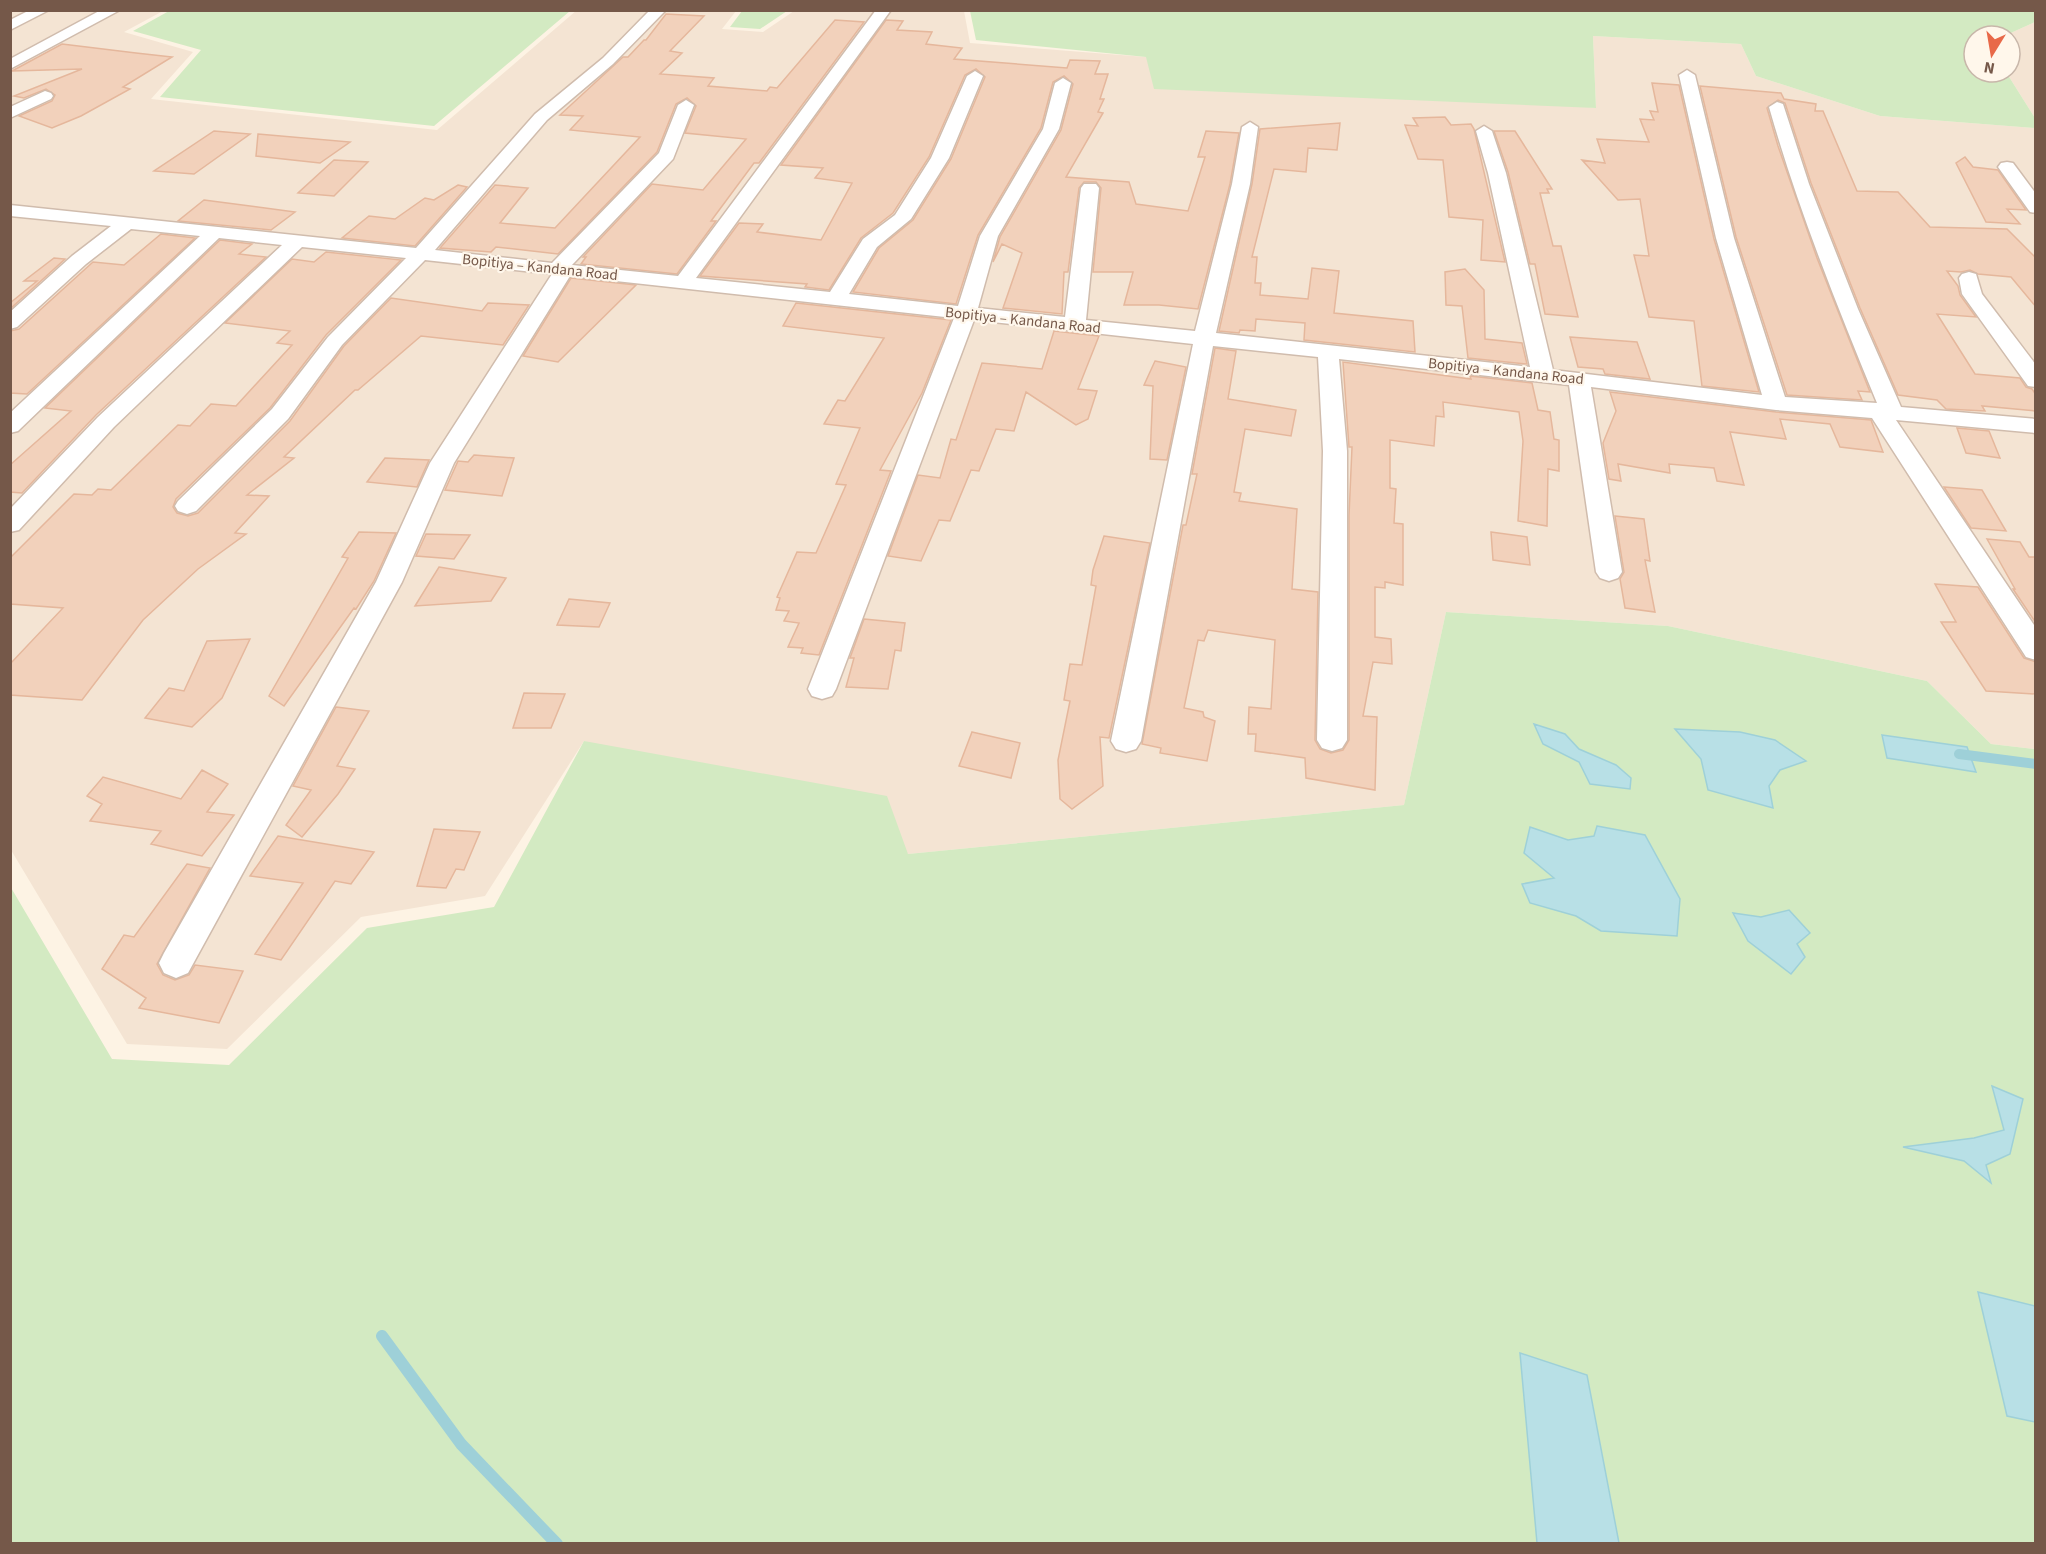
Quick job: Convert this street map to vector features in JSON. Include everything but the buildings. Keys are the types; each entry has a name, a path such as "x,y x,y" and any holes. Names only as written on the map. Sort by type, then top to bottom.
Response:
{"street":[{"path":"10,26 42,10"},
{"path":"10,65 113,10"},
{"path":"186,506 280,414 335,340 420,255 541,117 608,61 659,10"},
{"path":"684,281 884,10"},
{"path":"1687,75 1725,238 1776,403"},
{"path":"836,299 870,243 902,219 940,158 975,76"},
{"path":"822,689 966,314 989,236 1051,129 1063,84"},
{"path":"10,113 45,96"},
{"path":"176,963 389,582 442,463 562,268 667,155 686,105"},
{"path":"1778,107 1800,184 1885,411 2036,650"},
{"path":"1126,741 1204,339 1238,195 1250,127"},
{"path":"1484,131 1497,173 1543,375"},
{"path":"2007,167 2036,208"},
{"path":"1075,324 1090,188"},
{"name":"Bopitiya – Kandana Road","path":"10,210 420,255 684,281 966,314 1579,379 1776,403 2036,426"},
{"path":"10,323 79,260 128,222"},
{"path":"10,426 216,231"},
{"path":"10,524 106,422 297,241"},
{"path":"1969,278 1972,294 2036,381"},
{"path":"1328,352 1335,451 1332,740"},
{"path":"1579,379 1609,572"}],"shaded area":[{"path":"577,10 736,11 722,29 763,32 794,11 964,11 970,43 1146,57 1596,108 1593,36 1741,44 1756,76 1880,116 2035,128 2035,749 1991,744 1927,681 1668,626 1446,612 1404,805 908,854 584,741 485,896 361,917 227,1049 127,1044 11,850 11,11 163,11 124,32 193,52 151,99 437,130"},
{"path":"2035,22 2035,118 2014,84 2022,84 2022,28"}],"green space":[{"path":"169,11 570,11 434,126 160,97 201,50 133,31"},
{"path":"742,11 787,11 760,29 730,27"},
{"path":"970,11 2035,11 2035,22 2022,28 2022,24 1962,24 1962,84 2014,84 2035,118 2035,128 1880,116 1756,76 1741,44 1593,36 1596,108 1154,89 1146,57 976,40"},
{"path":"1446,612 1668,626 1927,681 1991,744 2035,749 2035,1543 11,1543 10,886 112,1059 229,1065 367,928 494,907 584,741 887,796 908,854 1404,805"}],"water":[{"path":"1534,724 1565,734 1579,749 1616,765 1631,778 1630,789 1590,784 1579,762 1543,744"},
{"path":"1675,729 1740,732 1775,740 1806,761 1780,770 1769,786 1773,808 1708,790 1701,759"},
{"path":"1882,735 1967,747 1976,772 1887,758"},
{"path":"1597,826 1645,835 1680,899 1677,936 1601,931 1576,916 1530,903 1522,884 1554,878 1524,853 1530,827 1568,840 1594,836"},
{"path":"1789,910 1810,933 1797,944 1805,957 1791,974 1748,941 1733,913 1761,917"},
{"path":"1992,1086 2023,1099 2010,1154 1986,1165 1991,1183 1964,1161 1903,1147 1974,1138 2004,1130"},
{"path":"1978,1292 2035,1306 2035,1422 2007,1416"},
{"path":"1520,1353 1587,1375 1619,1543 1537,1543"}],"waterway":[{"path":"1959,754 2036,764"},
{"path":"382,1336 461,1444 557,1544"}]}
